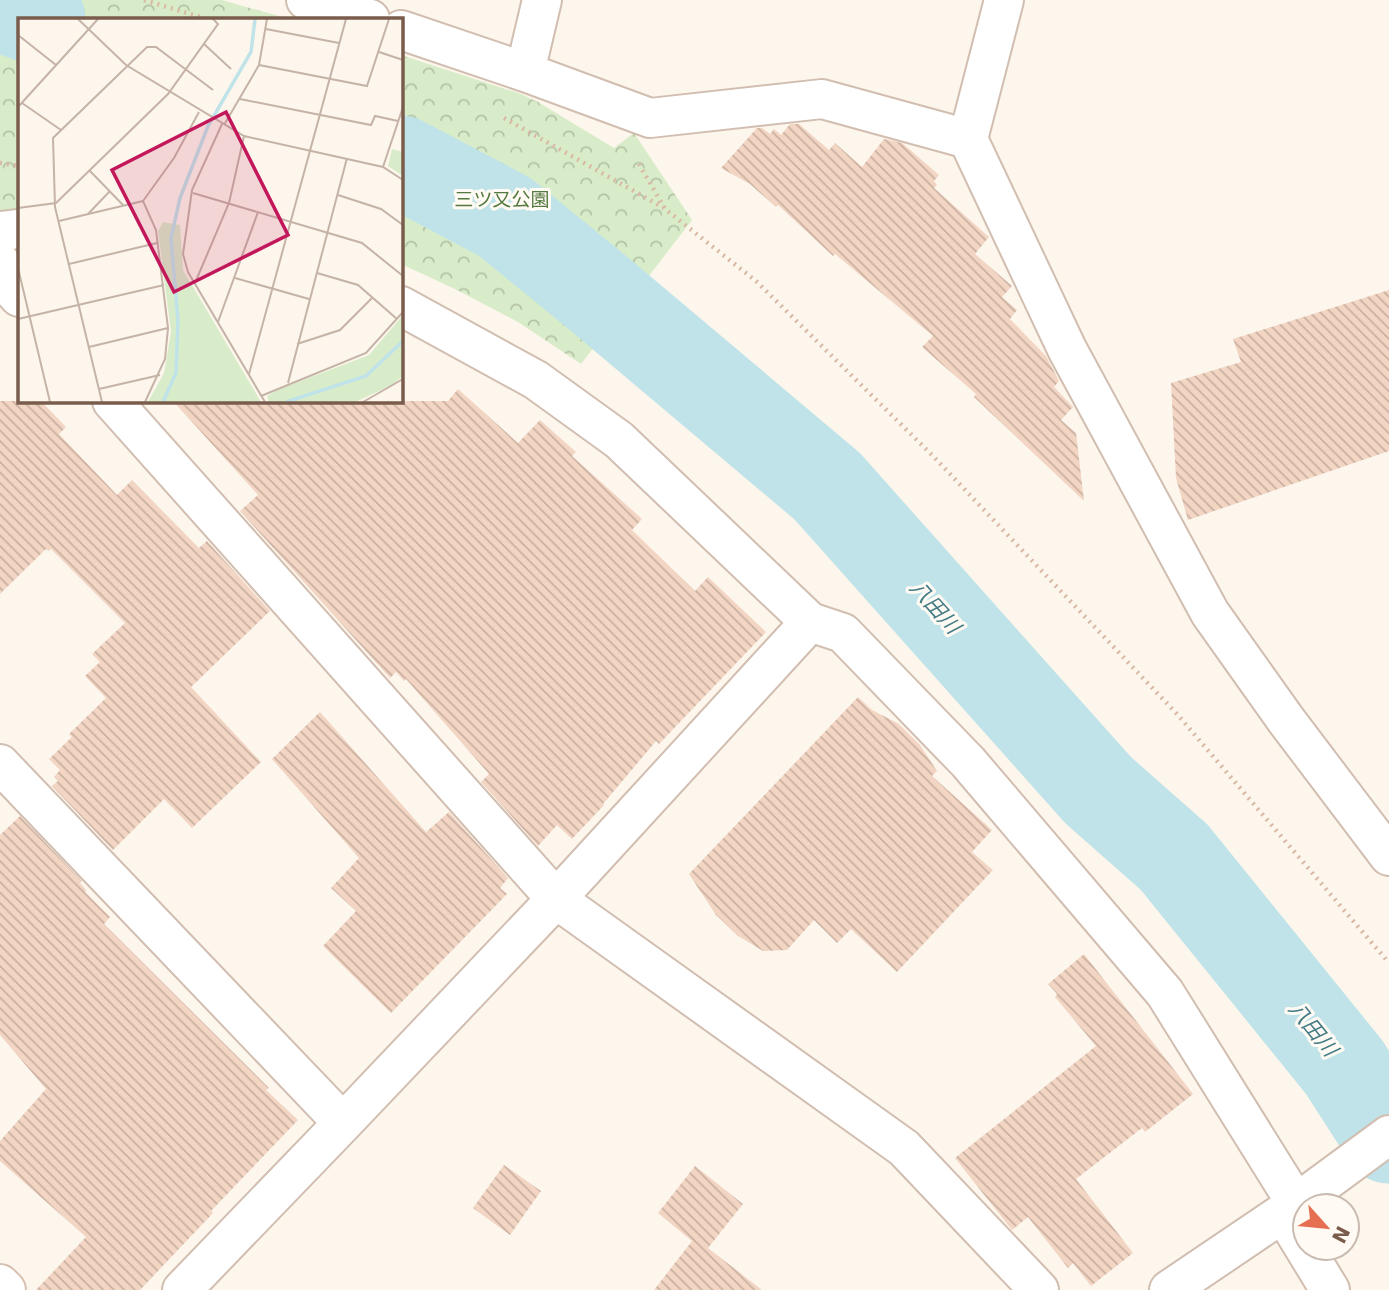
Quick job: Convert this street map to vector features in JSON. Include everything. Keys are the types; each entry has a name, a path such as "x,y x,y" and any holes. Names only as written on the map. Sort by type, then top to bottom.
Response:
{"street":[{"path":"306,0 367,18"},
{"path":"525,72 542,0"},
{"path":"1004,0 968,139 1067,349 1210,613 1286,720 1389,856"},
{"path":"402,30 650,118 822,99 968,139"},
{"path":"0,231 18,229"},
{"path":"0,262 18,296"},
{"path":"402,307 536,380 619,440 810,622 843,633 968,762 1165,993 1292,1192"},
{"path":"113,402 556,899 904,1148 1039,1290"},
{"path":"182,1290 556,899 810,622"},
{"path":"0,764 344,1123"},
{"path":"1312,1192 1389,1135"},
{"path":"1169,1290 1291,1207"},
{"path":"1320,1262 1330,1290"},
{"path":"0,1284 6,1290"}],"path":[{"path":"144,0 204,18"},
{"path":"611,103 628,145 665,209"},
{"path":"496,113 665,209 756,281 933,456 1177,714 1389,963"},
{"path":"0,163 18,166"}],"green space":[{"path":"0,0 222,0 285,18 18,18 18,209 0,210"},
{"name":"三ツ又公園","path":"402,55 521,94 614,148 634,133 692,220 581,364 518,322 402,264"}],"building":[{"path":"790,124 799,124 829,150 835,143 862,167 884,139 902,143 939,175 934,181 937,185 934,188 989,237 975,254 1012,286 1002,297 1017,310 1010,319 1046,356 1059,381 1054,387 1073,407 1061,420 1076,433 1084,501 974,397 976,394 922,347 933,336 835,254 833,256 778,205 776,207 750,184 721,168 757,128 770,134 774,129 781,135"},
{"path":"1389,290 1389,451 1188,520 1176,478 1171,383 1241,362 1233,339"},
{"path":"458,389 518,443 540,420 576,452 572,456 642,519 632,530 695,591 708,577 766,632 659,744 656,741 604,805 572,839 557,825 538,846 481,782 489,774 406,679 404,681 396,672 390,678 240,511 258,495 174,402 448,401"},
{"path":"0,401 42,402 66,427 59,434 117,495 132,480 199,548 207,541 270,611 191,687 261,762 192,828 164,799 113,850 52,786 58,781 54,777 60,770 49,759 72,737 69,734 106,698 85,676 100,662 92,654 125,623 51,549 46,549 0,594"},
{"path":"858,697 872,710 899,724 920,745 937,771 932,776 992,830 972,852 993,870 897,972 851,929 837,943 814,920 787,950 763,951 738,936 716,915 689,874"},
{"path":"320,712 426,832 449,812 508,878 500,888 507,894 391,1013 323,946 356,911 331,888 359,858 272,759"},
{"path":"20,816 82,881 80,883 85,892 110,917 104,924 298,1120 140,1290 36,1290 86,1237 0,1161 0,1141 46,1089 0,1035 0,835"},
{"path":"1084,954 1193,1094 1145,1132 1142,1128 1076,1179 1133,1253 1091,1286 1073,1263 1068,1268 1028,1217 1012,1230 955,1158 1096,1046 1055,997 1057,994 1048,984"},
{"path":"504,1165 541,1191 510,1235 473,1208"},
{"path":"695,1166 743,1204 708,1248 762,1290 654,1290 692,1241 658,1213"}],"waterway":[{"name":"八田川","path":"0,5 36,18"},
{"name":"八田川","path":"402,163 505,217 827,486 1098,790 1174,857 1344,1067 1389,1137"}]}
